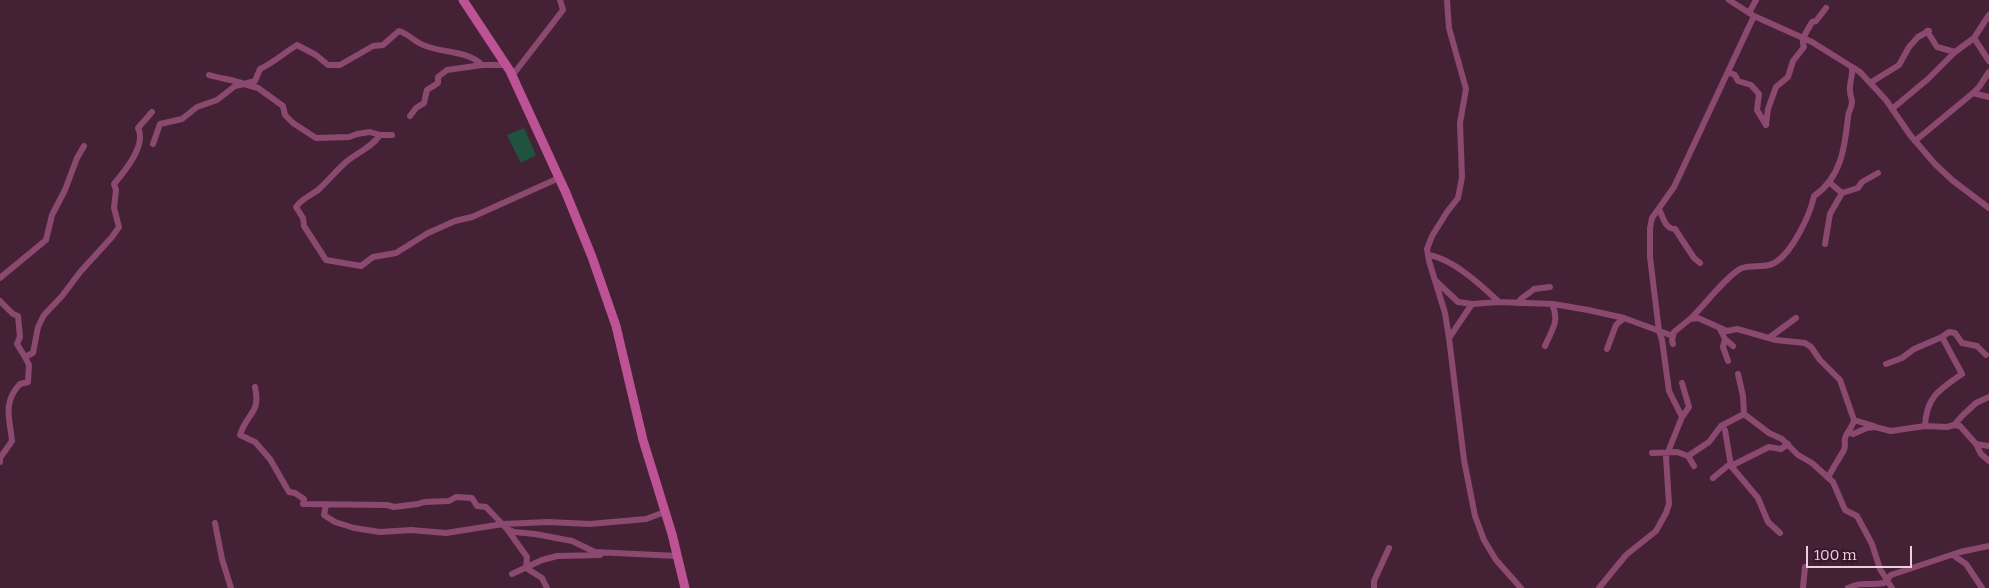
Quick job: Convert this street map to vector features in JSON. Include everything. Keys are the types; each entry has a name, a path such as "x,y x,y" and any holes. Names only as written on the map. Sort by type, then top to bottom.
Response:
{"street":[{"path":"463,0 512,76 559,178 592,257 616,326 643,440 665,512 685,588"},
{"path":"512,76 563,10 560,0"},
{"path":"1447,0 1449,28 1466,89 1460,123 1462,187 1458,198 1452,204 1432,236 1428,255 1445,313 1450,338 1464,460 1475,516 1492,555 1521,588"},
{"path":"1728,0 1752,15 1804,38 1860,72 1892,109 1914,140 1952,180 1989,208"},
{"path":"1681,415 1669,391 1659,331 1649,245 1652,218 1674,186 1728,72 1752,15 1756,0"},
{"path":"1728,72 1735,75 1735,79 1738,81 1751,85 1759,94 1757,110 1766,125 1768,109 1776,87 1788,78 1793,61 1804,47 1802,43 1812,22 1816,21 1826,8"},
{"path":"1892,109 1928,79 1955,52 1974,38 1989,15"},
{"path":"160,124 182,119 197,107 218,100 235,86 255,81 260,69 271,65 280,56 297,45 316,55 328,65 340,65 373,46 383,45 399,31 420,43 468,56 477,60 482,65"},
{"path":"1870,83 1899,65 1909,47 1918,37 1928,31 1937,47 1955,52"},
{"path":"1974,38 1989,61"},
{"path":"410,116 416,108 424,104 427,90 438,82 438,78 446,70 482,65 506,65"},
{"path":"1673,344 1674,332 1690,319 1731,277 1743,268 1762,267 1776,262 1789,248 1811,208 1814,196 1826,188 1843,156 1848,115 1852,102 1850,90 1853,75 1852,68"},
{"path":"1914,140 1973,93 1989,72"},
{"path":"209,75 235,80 258,88 283,106 285,116 293,123 316,138 349,138 357,134 370,132 380,136 392,135"},
{"path":"1973,93 1989,97"},
{"path":"25,357 33,353 38,327 44,315 119,227 114,208 116,190 114,184 129,166 140,142 141,133 138,128 152,110 153,117 160,124"},
{"path":"153,144 160,124"},
{"path":"380,136 372,147 364,149 346,162 318,190 300,201 296,207 303,218 304,226 326,260 361,266 373,257 396,253 428,233 559,178"},
{"path":"0,278 46,240 52,215 84,146"},
{"path":"1825,244 1830,214 1842,193 1858,188 1862,182 1878,173"},
{"path":"1829,182 1842,193"},
{"path":"1659,209 1666,224 1671,229 1675,229 1681,240 1700,263"},
{"path":"1428,255 1436,256 1459,270 1478,283 1499,302"},
{"path":"1435,280 1458,302 1472,304 1499,302 1552,304 1624,318 1673,336"},
{"path":"1518,303 1522,296 1529,294 1534,289 1550,287"},
{"path":"0,301 13,314 18,316 20,337 17,344 29,365 28,382 20,384 9,400 7,414 12,441 0,458 0,462"},
{"path":"1450,338 1472,304"},
{"path":"1545,346 1556,320 1552,304"},
{"path":"1607,349 1616,325 1624,318"},
{"path":"1690,319 1698,318 1727,331 1737,329 1776,340 1805,343 1811,347 1820,360 1840,380 1854,420 1844,440 1845,446 1840,460 1834,466 1828,478"},
{"path":"1770,337 1796,318"},
{"path":"1720,329 1725,340 1733,346"},
{"path":"1886,364 1902,358 1914,349 1949,332 1955,333 1962,343 1978,346 1986,355"},
{"path":"1926,426 1928,404 1943,387 1962,374 1942,337"},
{"path":"1725,340 1723,347 1728,360"},
{"path":"1738,374 1743,396 1744,414 1769,433 1782,439 1798,455 1812,463 1833,482 1845,510 1857,516 1872,544 1880,569 1892,588"},
{"path":"1599,588 1626,554 1651,536 1662,522 1669,504 1666,457 1687,400 1682,383"},
{"path":"255,387 257,403 253,413 244,422 240,435 255,442 265,454 289,492 304,498 304,504 387,505 394,507 424,502 449,501 456,497 472,498 477,506 486,507 505,526 527,557 526,568"},
{"path":"1954,426 1969,409 1984,398 1989,397"},
{"path":"1688,456 1709,442 1721,426 1744,414"},
{"path":"1854,420 1891,432 1926,426 1960,426 1989,462"},
{"path":"1848,432 1853,434 1875,427"},
{"path":"1726,430 1731,465 1758,498 1768,522 1780,533"},
{"path":"1713,478 1731,465 1770,446 1781,449 1788,444"},
{"path":"1976,444 1989,446"},
{"path":"1652,453 1677,452 1688,456 1694,466"},
{"path":"326,505 324,515 335,522 354,528 380,532 411,530 446,533 548,522 590,524 646,519 665,512"},
{"path":"215,523 222,559 231,588"},
{"path":"505,526 514,532 535,534 572,542 594,552 677,556"},
{"path":"1848,588 1858,583 1868,585 1884,583 1891,576 1960,552 1989,546"},
{"path":"1374,588 1374,581 1389,548"},
{"path":"512,574 542,560 557,556 619,553"},
{"path":"1953,555 1966,564 1982,588"},
{"path":"1804,587 1805,567"},
{"path":"526,568 542,578 547,588"}],"green space":[{"path":"524,128 536,155 521,163 507,135"}]}
